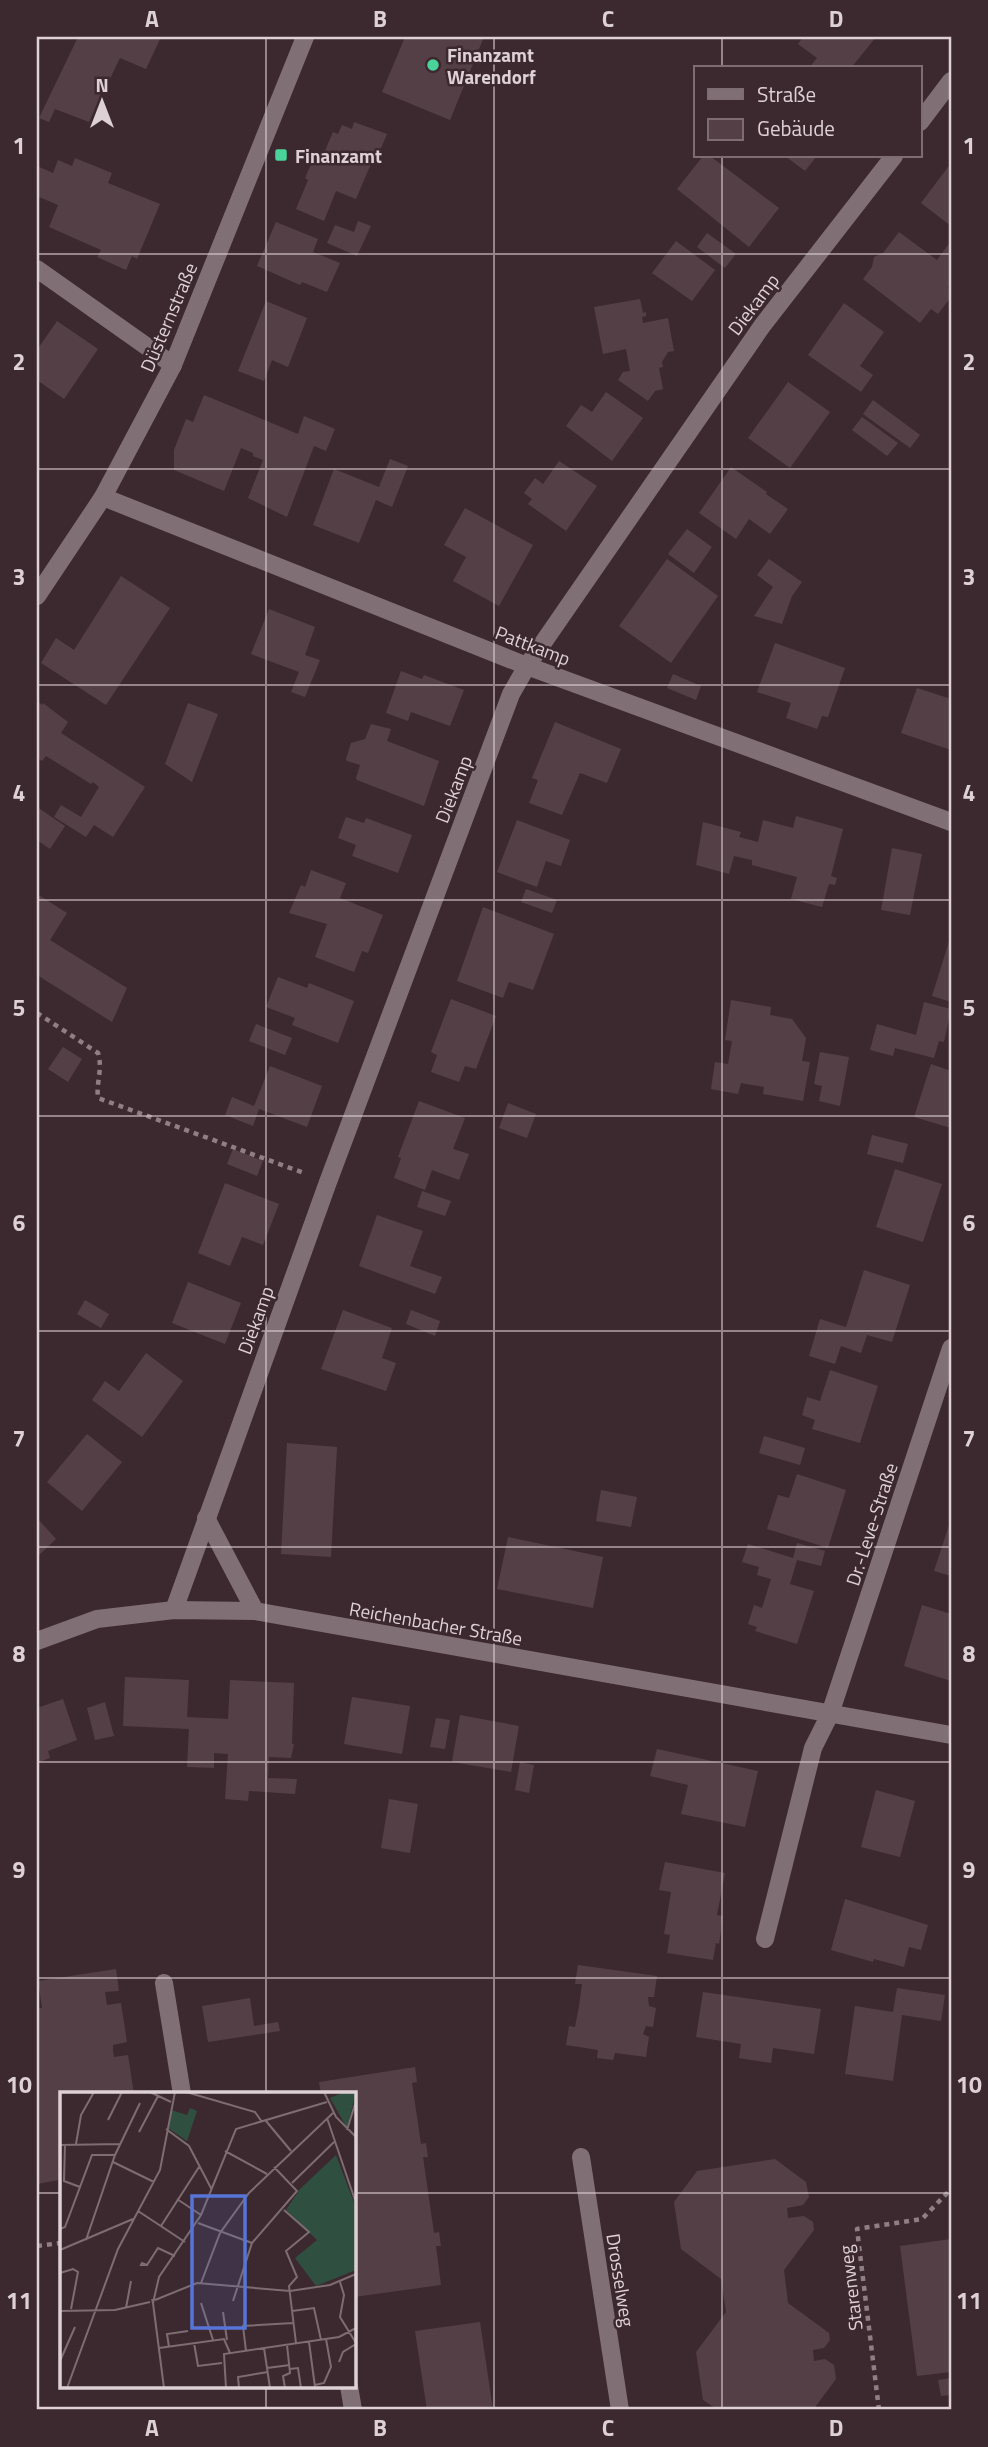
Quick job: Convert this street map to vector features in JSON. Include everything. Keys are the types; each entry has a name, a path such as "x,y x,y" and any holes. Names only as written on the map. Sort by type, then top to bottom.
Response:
{"street":[{"name":"Düsternstraße","path":"37,596 103,497 173,365 305,37"},
{"path":"922,119 951,82"},
{"name":"Diekamp","path":"174,1610 328,1182 510,694 762,326 892,158"},
{"path":"37,270 173,365"},
{"name":"Pattkamp","path":"103,497 527,666 951,822"},
{"name":"Dr.-Leve-Straße","path":"830,1714 951,1348"},
{"path":"206,1518 255,1611"},
{"name":"Reichenbacher Straße","path":"37,1641 97,1619 174,1610 255,1611 951,1735"},
{"path":"765,1939 813,1748 830,1714"},
{"path":"164,1983 181,2092"},
{"name":"Drosselweg","path":"581,2157 620,2410"},
{"path":"349,2388 353,2410"}],"path":[{"path":"37,1013 98,1053 101,1064 96,1084 98,1098 328,1182"},
{"name":"Starenweg","path":"879,2410 857,2228 922,2219 951,2189"},
{"path":"37,2246 60,2243"}],"building":[{"path":"78,37 161,37 146,69 120,58 89,122 55,109 49,122 39,118"},
{"name":"Finanzamt Warendorf","path":"405,37 484,37 450,120 382,92"},
{"path":"803,37 876,37 853,66 811,66 817,58 798,44"},
{"path":"354,122 387,134 379,153 376,152 356,199 336,191 324,221 296,209 315,155 322,158 333,132 338,134 342,125 352,129"},
{"path":"75,158 112,173 108,183 160,204 137,259 132,256 126,270 97,257 101,250 49,227 58,205 37,196 37,166 53,173 58,160 72,166"},
{"path":"701,158 713,158 779,208 749,247 677,189"},
{"path":"788,158 815,158 805,171"},
{"path":"951,163 951,226 921,203"},
{"path":"358,221 371,226 357,256 327,243 335,225 354,232"},
{"path":"276,222 318,239 313,252 340,263 327,292 302,282 300,285 257,266"},
{"path":"899,232 937,260 951,241 951,283 948,287 951,297 938,314 931,309 920,323 863,279 872,267 874,257 883,253"},
{"path":"707,233 736,254 725,268 697,247"},
{"path":"676,241 715,270 692,301 652,273"},
{"path":"640,299 643,313 646,312 646,316 642,317 643,323 668,318 674,351 668,352 662,362 663,367 659,368 663,389 655,391 648,401 618,380 623,372 630,371 626,349 603,354 594,307"},
{"path":"266,301 307,318 288,367 272,360 264,381 238,371"},
{"path":"844,303 884,332 860,366 873,375 861,392 808,355"},
{"path":"57,321 98,349 64,399 37,380 37,350"},
{"path":"788,382 830,412 790,468 748,438"},
{"path":"606,392 643,418 612,461 566,426 581,405 592,412"},
{"path":"204,395 298,434 304,416 335,429 326,451 314,446 287,517 248,498 263,460 241,448 224,491 174,470 174,450 186,419 193,422"},
{"path":"873,400 920,435 910,448 863,414"},
{"path":"862,417 898,443 887,456 852,430"},
{"path":"390,459 408,466 392,507 376,500 359,543 313,525 334,469 379,487"},
{"path":"559,461 597,486 566,531 528,504 532,499 524,493 535,478 543,484"},
{"path":"731,467 788,509 770,534 749,519 736,539 699,513"},
{"path":"465,508 533,545 499,606 453,581 466,557 444,545"},
{"path":"687,529 712,547 694,573 668,554"},
{"path":"667,559 718,596 671,663 619,626"},
{"path":"769,559 802,582 792,596 782,624 754,616 773,587 757,575"},
{"path":"121,576 170,608 106,705 41,663 56,638 74,650"},
{"path":"269,609 315,627 305,655 320,660 305,697 291,692 299,672 251,654"},
{"path":"775,643 845,668 828,717 822,716 817,729 786,718 791,703 757,692"},
{"path":"401,671 422,679 424,675 464,690 450,726 411,712 408,721 386,713"},
{"path":"673,674 701,686 696,700 667,688"},
{"path":"917,688 951,699 951,750 901,733"},
{"path":"37,701 68,722 61,733 145,787 113,837 94,825 86,837 54,817 61,805 81,817 99,787 46,756 42,761 37,758"},
{"path":"188,703 218,714 192,782 165,764"},
{"path":"555,722 621,749 607,783 580,773 562,815 529,803 538,780 532,778"},
{"path":"371,724 391,729 387,741 439,761 424,806 357,780 360,765 346,759 351,743 365,739"},
{"path":"37,807 65,826 50,849 37,840"},
{"path":"796,816 843,829 831,876 837,878 835,885 829,884 822,907 791,899 797,877 752,865 752,860 734,856 729,874 696,865 703,822 741,832 739,837 758,842 763,820 793,828"},
{"path":"346,817 364,823 366,818 412,835 398,873 352,856 356,845 338,838"},
{"path":"517,820 570,840 561,866 546,861 537,887 497,872"},
{"path":"892,848 922,854 910,915 881,910"},
{"path":"311,870 346,883 340,898 383,915 368,953 362,951 354,972 315,957 327,924 289,913 301,885 305,887"},
{"path":"526,889 557,900 552,913 521,902"},
{"path":"37,894 67,913 50,940 127,988 112,1022 37,975"},
{"path":"483,907 554,934 533,990 509,982 503,998 457,981"},
{"path":"951,935 951,1002 932,996"},
{"path":"278,977 307,988 309,983 354,1001 338,1043 292,1025 295,1018 266,1007"},
{"path":"451,999 496,1016 476,1069 465,1066 459,1082 431,1072 437,1055 431,1052"},
{"path":"731,1000 771,1007 770,1015 792,1019 806,1038 802,1061 810,1062 803,1101 763,1094 764,1087 741,1083 738,1094 711,1089 715,1062 728,1064 732,1041 725,1040"},
{"path":"924,1002 951,1009 944,1042 939,1041 934,1058 895,1048 893,1056 870,1050 877,1024 916,1035"},
{"path":"256,1024 292,1038 285,1055 249,1041"},
{"path":"63,1047 82,1059 68,1082 48,1069"},
{"path":"820,1052 849,1057 840,1106 819,1101 822,1086 814,1084"},
{"path":"931,1064 951,1071 951,1128 914,1117"},
{"path":"270,1066 322,1086 307,1127 259,1109 253,1126 225,1115 232,1097 254,1106"},
{"path":"419,1101 465,1118 453,1149 469,1154 459,1180 432,1170 425,1190 394,1178 401,1158 398,1157"},
{"path":"508,1103 536,1114 527,1138 499,1128"},
{"path":"872,1135 908,1144 903,1163 867,1154"},
{"path":"233,1149 263,1161 257,1176 227,1164"},
{"path":"895,1169 942,1184 923,1242 876,1227"},
{"path":"225,1183 279,1204 263,1245 242,1237 230,1266 198,1253"},
{"path":"422,1191 451,1201 445,1216 417,1207"},
{"path":"377,1215 423,1231 410,1266 442,1277 435,1294 359,1266"},
{"path":"864,1270 910,1285 892,1342 867,1335 861,1353 841,1346 835,1364 809,1356 820,1319 846,1327"},
{"path":"188,1282 241,1303 225,1344 172,1323"},
{"path":"85,1300 109,1314 101,1328 77,1314"},
{"path":"343,1310 392,1328 382,1358 396,1363 386,1391 321,1369"},
{"path":"411,1310 440,1321 435,1336 406,1324"},
{"path":"146,1353 183,1381 142,1437 92,1400 105,1381 119,1391"},
{"path":"830,1370 878,1386 860,1443 812,1429 815,1420 802,1415 807,1397 820,1401"},
{"path":"87,1434 122,1462 82,1511 47,1482"},
{"path":"764,1436 805,1448 800,1465 759,1453"},
{"path":"287,1443 337,1447 331,1557 281,1554"},
{"path":"797,1474 846,1490 828,1548 767,1529 778,1495 789,1498"},
{"path":"601,1490 637,1497 631,1527 596,1521"},
{"path":"37,1518 56,1539 37,1557"},
{"path":"951,1519 951,1576 934,1571"},
{"path":"508,1537 603,1557 593,1608 497,1589"},
{"path":"797,1543 825,1551 821,1566 797,1560 790,1584 814,1591 797,1644 755,1631 757,1627 748,1624 754,1605 762,1608 771,1579 757,1575 759,1567 742,1562 748,1544 793,1558"},
{"path":"922,1605 951,1614 951,1681 904,1666"},
{"path":"125,1677 189,1680 187,1717 228,1719 230,1680 294,1683 294,1744 291,1758 269,1757 268,1778 297,1779 295,1794 249,1791 248,1801 225,1799 228,1754 214,1753 214,1768 187,1767 189,1729 123,1726"},
{"path":"352,1697 410,1706 402,1754 344,1744"},
{"path":"63,1699 77,1740 48,1751 50,1758 37,1763 37,1708"},
{"path":"105,1702 114,1736 95,1740 87,1708"},
{"path":"460,1715 519,1726 511,1772 452,1762"},
{"path":"436,1718 450,1720 445,1749 430,1747"},
{"path":"657,1749 758,1771 745,1827 681,1814 688,1785 650,1776"},
{"path":"520,1762 534,1765 529,1793 515,1790"},
{"path":"876,1790 915,1801 900,1857 861,1847"},
{"path":"389,1799 418,1804 410,1853 381,1848"},
{"path":"665,1862 725,1873 717,1915 723,1916 719,1944 716,1943 713,1960 667,1953 670,1935 664,1934 671,1892 659,1890"},
{"path":"845,1899 928,1925 921,1950 909,1947 904,1967 874,1959 873,1962 831,1950"},
{"path":"578,1965 657,1976 654,1997 648,1997 649,2006 656,2008 653,2027 646,2026 643,2034 649,2037 646,2057 615,2053 613,2060 597,2058 598,2050 566,2045 569,2026 575,2027 579,2006 582,1984 575,1984"},
{"path":"116,1969 119,1991 105,1992 107,2005 121,2003 127,2042 113,2045 113,2051 114,2057 128,2055 134,2092 60,2092 60,2183 59,2180 37,2184 37,2008 42,2008 38,1981"},
{"path":"897,1988 945,1995 941,2021 902,2015 893,2081 845,2074 855,2006 893,2012"},
{"path":"703,1992 821,2009 814,2054 773,2048 771,2063 739,2058 741,2044 696,2037"},
{"path":"250,1998 254,2026 278,2022 280,2031 208,2042 202,2006"},
{"path":"415,2067 417,2082 412,2083 421,2144 426,2143 428,2157 423,2157 434,2233 439,2232 441,2246 436,2246 441,2285 355,2297 355,2092 321,2092 319,2082"},
{"path":"775,2159 806,2182 809,2197 803,2205 787,2208 788,2218 804,2216 813,2222 814,2230 784,2270 788,2303 829,2333 830,2340 824,2348 813,2350 814,2361 825,2359 834,2365 836,2379 813,2410 718,2410 703,2400 696,2352 726,2312 721,2279 681,2249 674,2202 697,2171"},
{"path":"951,2239 951,2372 917,2376 900,2246"},
{"path":"480,2322 493,2410 427,2410 415,2331"},
{"path":"951,2378 951,2395 941,2396 938,2380"}],"place":[{"name":"Finanzamt Warendorf","path":"433,65"},
{"name":"Finanzamt","path":"281,155"}]}
